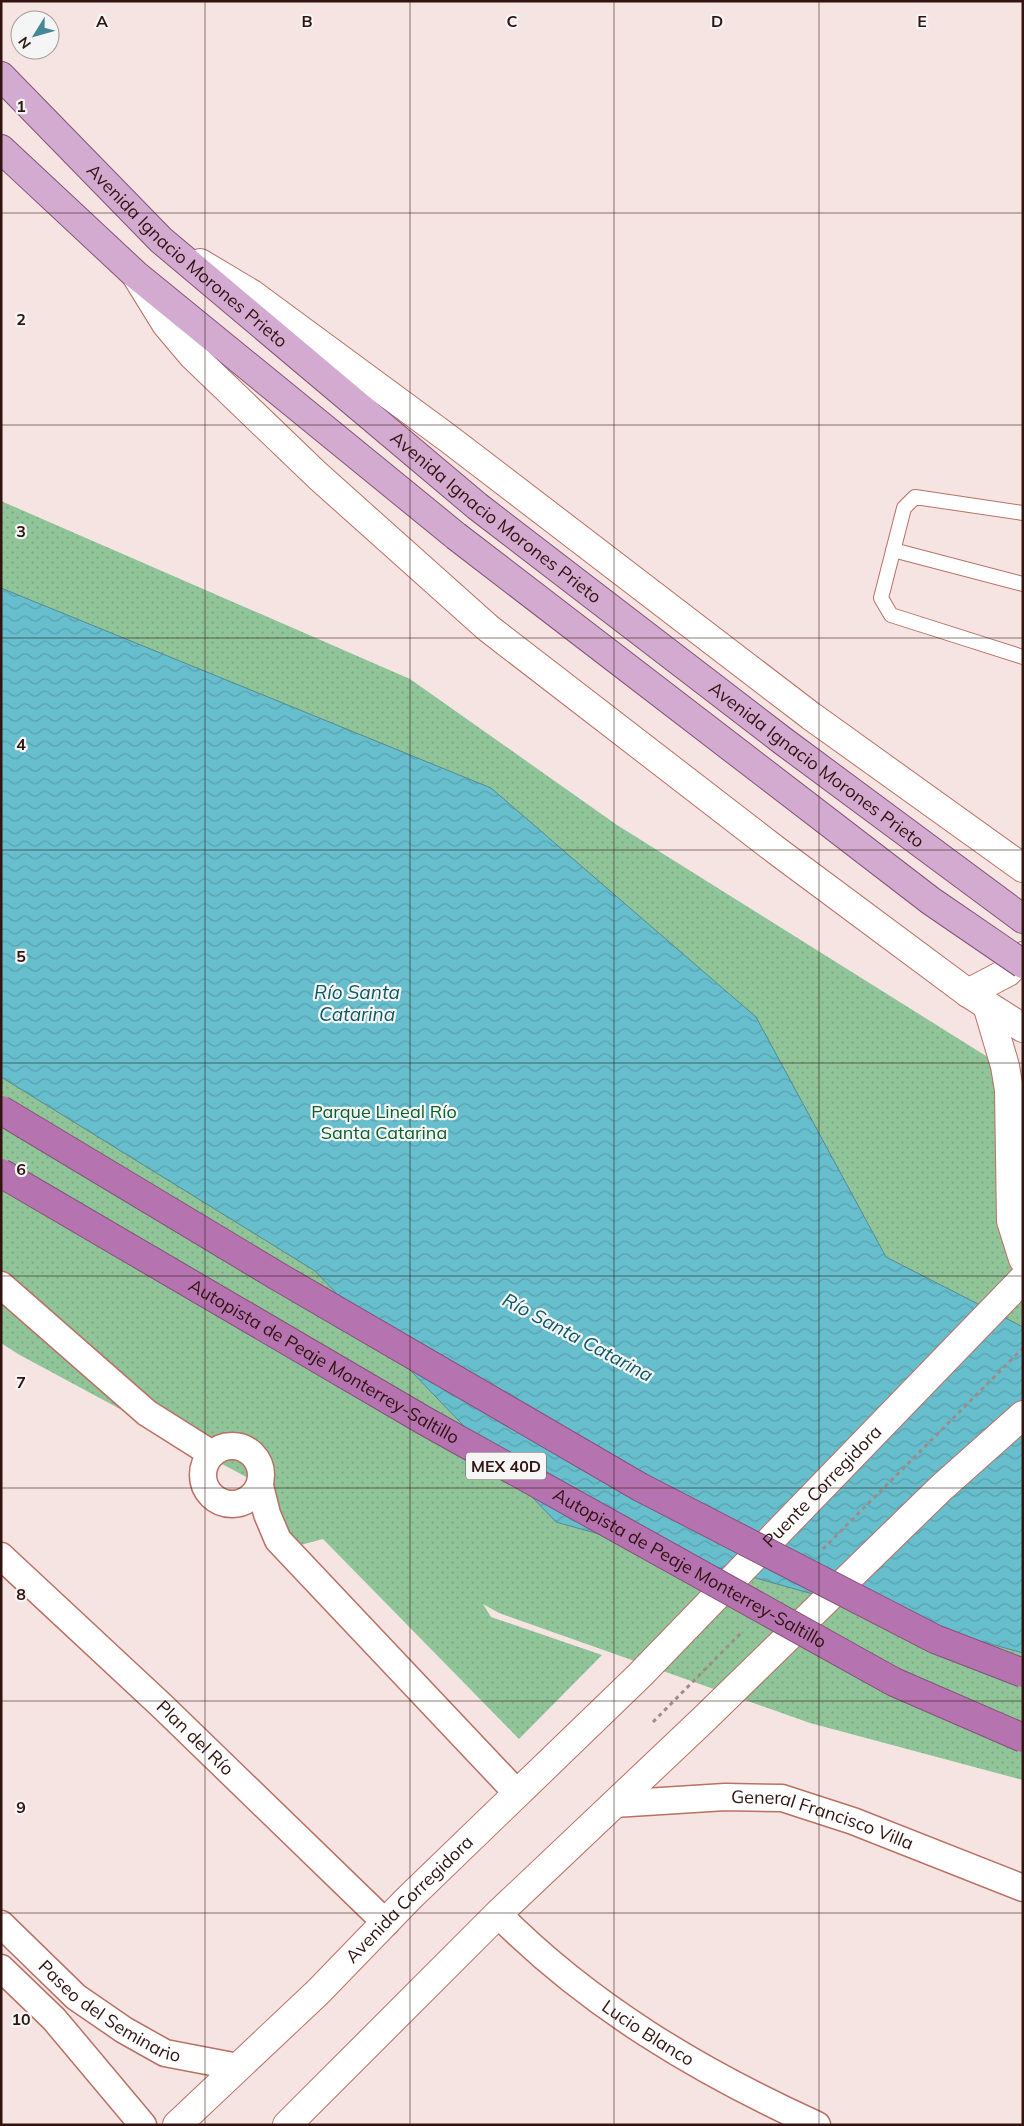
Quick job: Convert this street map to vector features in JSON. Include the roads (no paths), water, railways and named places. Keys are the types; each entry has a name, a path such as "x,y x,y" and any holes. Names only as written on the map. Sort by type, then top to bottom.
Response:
{"highway":[{"name":"MEX 40D","path":"1,1110 279,1277 640,1487 935,1639 1023,1673"},
{"name":"Autopista de Peaje Monterrey-Saltillo","path":"1,1173 425,1421 894,1682 1023,1738"}],"main road":[{"name":"Avenida Ignacio Morones Prieto","path":"1,76 161,240 477,506 791,747 1023,919"},
{"name":"Avenida Ignacio Morones Prieto","path":"1,149 135,274 456,536 923,895 1023,964"}],"street":[{"path":"161,240 252,294 449,439 810,716 1021,869"},
{"name":"Avenida Ignacio Morones Prieto","path":"135,274 166,324 193,356 318,476 481,622 777,851 978,999 1023,1028"},
{"path":"1023,956 978,999 1005,1066 1009,1090 1011,1221 1023,1259"},
{"name":"Puente Corregidora","path":"640,1674 1023,1279"},
{"path":"1,1285 146,1413 212,1454"},
{"path":"287,2125 498,1914 704,1719 941,1488 1023,1415"},
{"path":"260,1486 252,1496 241,1503 228,1504 216,1500 207,1490 203,1478 204,1465 212,1454 223,1447 236,1446 248,1451 257,1460 261,1473 260,1486 267,1514 278,1540 516,1793"},
{"name":"Plan del Río","path":"1,1556 162,1706 386,1923"},
{"name":"Avenida Corregidora","path":"177,2125 318,1992 516,1793 640,1674"},
{"name":"General Francisco Villa","path":"614,1804 725,1797 782,1798 853,1821 1023,1888"},
{"name":"Lucio Blanco","path":"498,1914 522,1939 571,1981 639,2029 743,2090 817,2125"},
{"name":"Paseo del Seminario","path":"1,1924 76,1997 124,2030 166,2053 238,2067"},
{"name":"Paseo del Seminario","path":"1,1968 54,2019 143,2125"}],"lane":[{"path":"1023,513 915,497 904,508 881,598 892,615 1023,656"},
{"path":"893,550 1023,584"}],"water":[{"name":"Río Santa Catarina","path":"1,588 491,788 756,1017 886,1257 1023,1327 1023,1653 556,1522 315,1271 1,1077"}],"park label":[{"name":"Parque Lineal Río Santa Catarina","path":"384,1122"}]}
